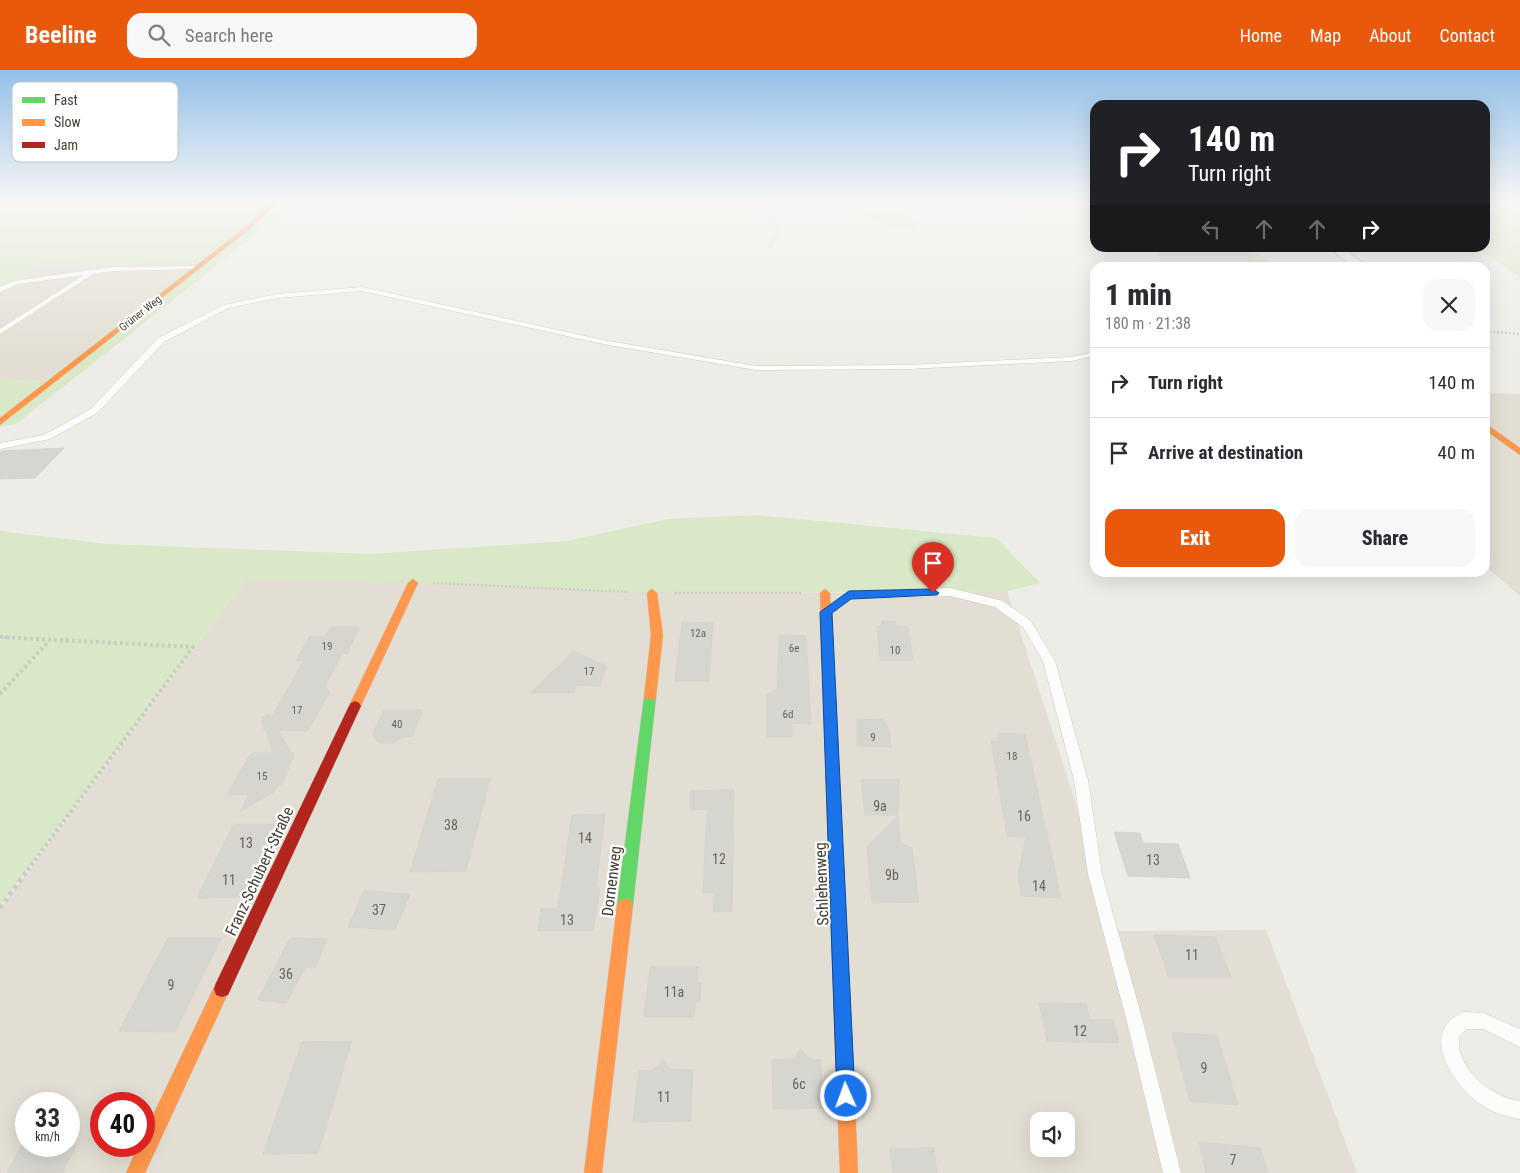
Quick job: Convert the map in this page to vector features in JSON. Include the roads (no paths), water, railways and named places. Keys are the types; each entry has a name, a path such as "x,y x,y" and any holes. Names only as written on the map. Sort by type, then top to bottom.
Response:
{"street":[{"name":"Grüner Weg","path":"0,422 216,252"},
{"path":"1342,252 1355,262"},
{"path":"1490,430 1520,452"},
{"name":"Franz-Schubert-Straße","path":"135,1173 413,582"},
{"name":"Dornenweg","path":"593,1173 657,635 652,593"},
{"name":"Schlehenweg","path":"825,593 849,1173"}],"lane":[{"path":"0,290 16,282 113,269 197,268"},
{"path":"0,332 93,272"},
{"path":"0,446 47,437 94,411 161,340 226,306 277,296 362,289 603,342 756,368 908,367 1071,359 1090,355"},
{"path":"826,612 849,595 950,592 999,604 1027,624 1049,661 1081,780 1095,874 1135,1022 1172,1173"},
{"path":"1520,1038 1484,1021 1464,1020 1451,1032 1449,1048 1463,1078 1487,1099 1520,1110"}]}
